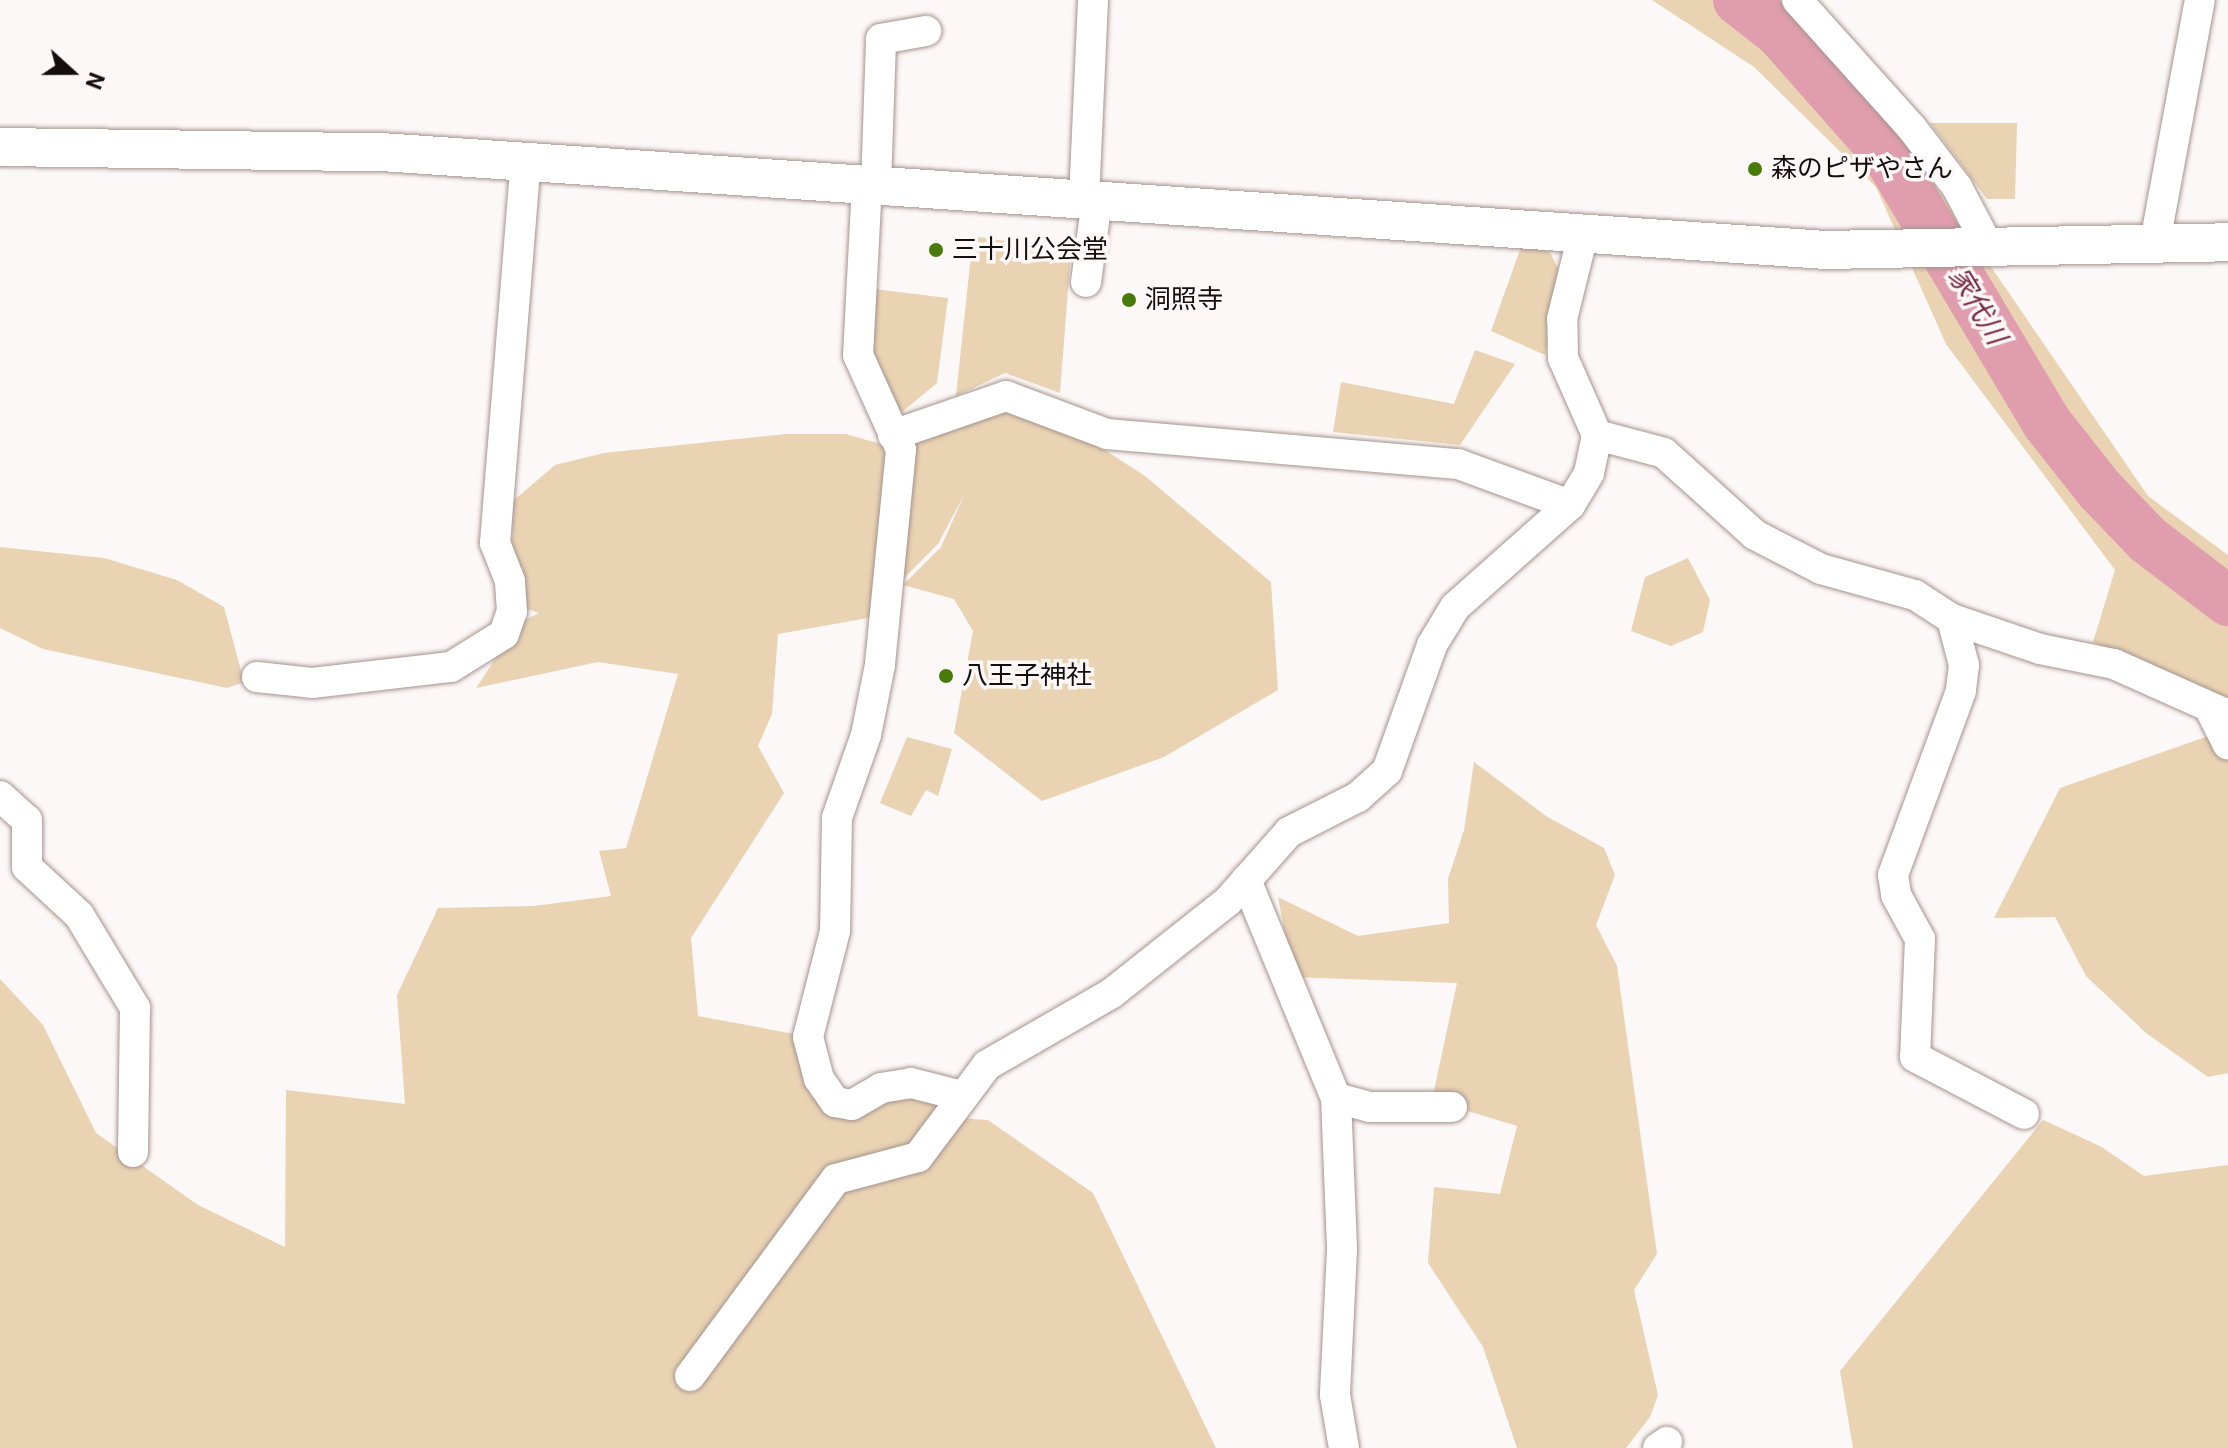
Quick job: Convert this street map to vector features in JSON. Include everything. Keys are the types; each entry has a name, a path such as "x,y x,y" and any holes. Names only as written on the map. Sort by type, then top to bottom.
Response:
{"street":[{"path":"1086,282 1091,200 1093,0"},
{"path":"1797,0 1911,127 1957,187 1975,246"},
{"path":"2155,242 2200,0"},
{"path":"926,31 881,39 858,355 901,450 880,665 866,735 837,818 835,931 808,1037 819,1079 835,1102 852,1105 881,1088 911,1083 962,1096"},
{"path":"0,147 381,152 1825,250 2228,242"},
{"path":"257,677 312,683 451,667 504,634 512,611 510,581 495,543 526,161"},
{"path":"690,1376 836,1179 918,1157 987,1065 1112,993 1246,880 1289,832 1358,797 1387,771 1432,645 1455,607 1570,505 1589,473 1597,435 1563,358 1562,319 1583,235"},
{"path":"893,435 1006,396 1107,434 1458,464 1570,505"},
{"path":"1597,435 1664,453 1768,542 1821,569 1915,595 1952,619 2040,649 2114,664 2219,711 2228,745"},
{"path":"1952,619 1964,665 1961,691 1893,875 1896,895 1920,939 1915,1057 2024,1114"},
{"path":"0,796 27,820 27,867 79,915 135,1008 133,1152"},
{"path":"1246,880 1336,1098 1342,1250 1335,1395 1344,1448"},
{"path":"1336,1098 1369,1107 1452,1107"}],"shaded area":[{"path":"1652,0 1787,0 1900,134 2148,496 2228,555 2228,708 2093,642 2115,570 1946,344 1876,187 1754,67"},
{"path":"1930,123 2017,123 2015,199 1987,199"},
{"path":"973,236 1071,251 1060,393 1005,373 956,396"},
{"path":"1522,244 1550,252 1562,276 1545,355 1491,331"},
{"path":"874,289 948,298 937,383 896,417 869,351"},
{"path":"1475,350 1515,364 1460,445 1333,432 1341,382 1454,404"},
{"path":"1006,396 1077,432 1145,476 1271,582 1278,690 1164,757 1042,801 954,733 973,631 954,599 903,585 941,547 965,493 938,544 901,581 885,615 778,634 772,714 758,746 784,793 691,938 698,1016 800,1035 835,1102 911,1083 959,1118 988,1120 1093,1193 1216,1448 0,1448 0,979 43,1025 96,1133 198,1205 285,1247 286,1090 405,1104 397,995 438,908 534,906 611,896 599,851 626,848 678,674 598,662 476,688 519,623 539,613 511,603 513,501 555,465 604,453 786,434 846,434 901,450"},
{"path":"0,547 104,558 177,580 224,607 244,682 227,688 43,649 0,628"},
{"path":"1688,558 1710,600 1703,632 1671,646 1631,631 1645,577"},
{"path":"2217,733 2228,748 2228,1073 2208,1077 2146,1033 2086,976 2055,917 1994,918 2060,788"},
{"path":"907,737 952,749 938,796 926,790 911,816 880,803"},
{"path":"1474,762 1546,816 1604,848 1615,875 1596,925 1617,966 1657,1254 1634,1290 1658,1395 1650,1417 1626,1448 1517,1448 1483,1347 1428,1263 1434,1187 1500,1194 1517,1126 1432,1100 1457,983 1293,977 1278,897 1358,936 1449,923 1448,879 1464,830"},
{"path":"2043,1120 2100,1146 2144,1176 2228,1165 2228,1448 1853,1448 1840,1371"}],"waterway":[{"name":"家代川","path":"1738,0 1779,32 1886,153 2047,423 2100,490 2148,540 2228,601"}],"place":[{"name":"森のピザやさん","path":"1755,169"},
{"name":"三十川公会堂","path":"936,250"},
{"name":"洞照寺","path":"1129,300"},
{"name":"八王子神社","path":"946,676"}]}
